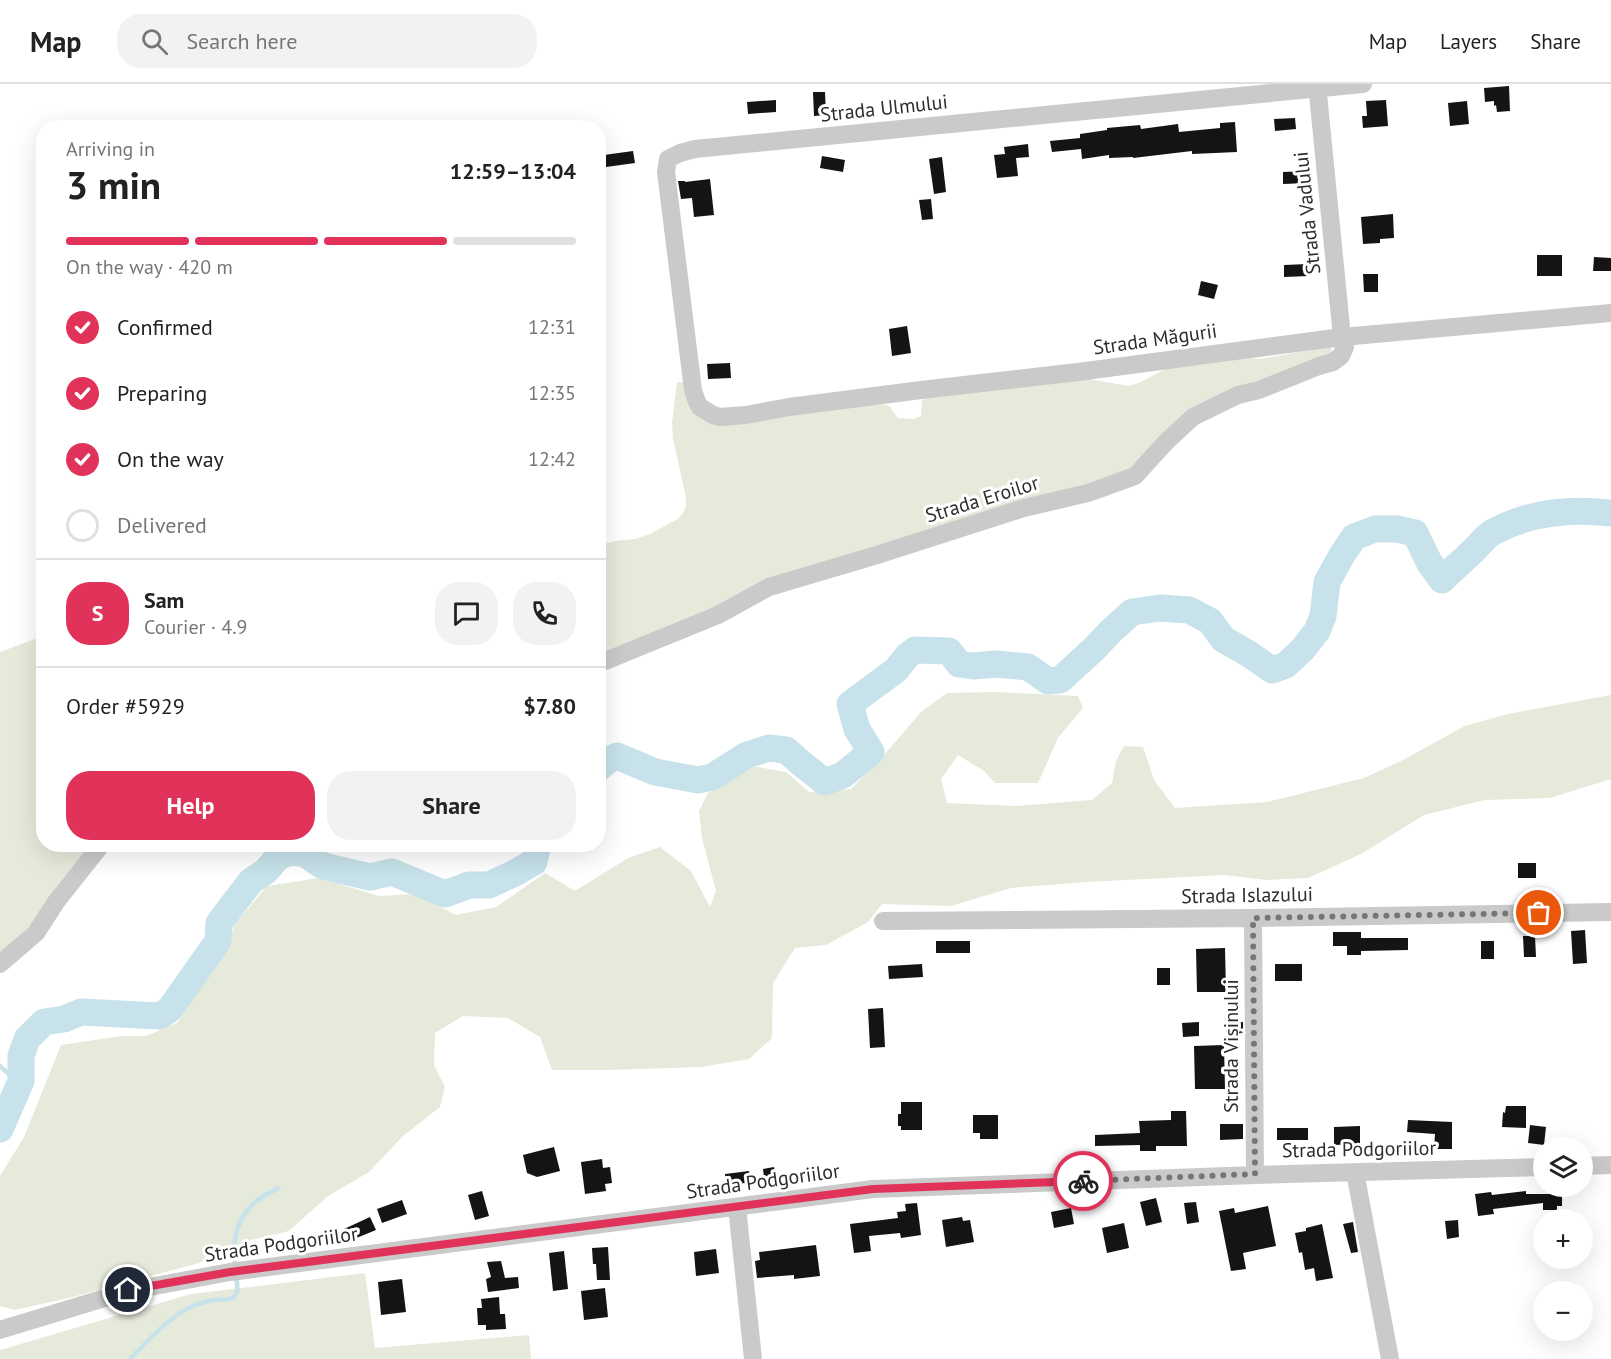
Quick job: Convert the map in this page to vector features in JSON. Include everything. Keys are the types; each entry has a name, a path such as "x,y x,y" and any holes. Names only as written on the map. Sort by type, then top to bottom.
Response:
{"street":[{"name":"Strada Ulmului","path":"706,411 700,407 693,390 666,172 669,159 680,153 694,149 1317,86 1363,84"},
{"name":"Strada Vadului","path":"1317,86 1342,337"},
{"name":"Strada Măgurii","path":"706,411 720,417 746,415 789,407 1342,337 1611,313"},
{"name":"Strada Eroilor","path":"606,661 717,615 769,587 1024,508 1088,493 1135,476 1193,417 1238,395 1259,390 1333,362 1341,356 1345,347 1342,337"},
{"path":"0,964 36,933 56,902 96,852"},
{"name":"Strada Islazului","path":"883,921 1611,912"},
{"name":"Strada Vișinului","path":"1253,918 1255,1174"},
{"path":"1593,1166 1611,1165"},
{"name":"Strada Podgoriilor","path":"0,1330 128,1290 230,1272 873,1189 1255,1174 1533,1167"},
{"path":"1355,1172 1390,1359"},
{"path":"736,1207 753,1359"}],"shaded area":[{"path":"1332,346 1331,355 1239,390 1125,473 697,619 606,653 606,543 635,539 650,534 678,519 686,507 686,497 673,439 672,423 677,382 684,382 697,412 878,403 889,406 898,418 913,419 921,416 922,400 928,395 1056,373 1128,386 1139,383 1165,369 1250,358 1260,359"},
{"path":"36,639 36,852 87,852 39,916 0,952 0,652"},
{"path":"996,692 1078,696 1083,708 1058,738 1038,783 995,783 984,771 958,755 941,779 947,803 1017,806 1092,800 1112,783 1116,761 1124,746 1143,747 1154,780 1175,808 1267,802 1364,778 1401,761 1465,726 1508,714 1611,695 1611,779 1550,798 1485,800 1424,815 1361,854 1308,878 1266,880 1225,875 1086,882 1011,888 951,906 882,904 868,922 826,945 795,948 773,983 772,1038 749,1059 701,1067 552,1070 540,1037 508,1018 463,1016 435,1033 434,1065 445,1087 440,1107 403,1136 369,1172 328,1196 289,1231 247,1241 199,1263 69,1298 14,1310 0,1306 0,1176 24,1137 61,1045 122,1036 146,1036 177,1023 222,957 235,924 267,886 319,878 379,896 415,894 456,915 496,907 545,873 575,891 628,858 660,847 691,871 710,907 716,891 702,838 699,811 708,793 752,766 786,772 809,792 851,789 921,712 947,693"},
{"path":"365,1273 375,1348 529,1335 531,1359 0,1359 0,1350 191,1294"}],"building":[{"path":"1509,86 1510,111 1497,112 1494,101 1485,102 1484,88"},
{"path":"813,92 825,92 826,115 814,116"},
{"path":"776,100 776,112 748,114 747,102"},
{"path":"1386,100 1388,126 1363,128 1362,116 1367,116 1366,101"},
{"path":"1467,101 1469,124 1450,126 1448,103"},
{"path":"1295,118 1296,129 1275,131 1274,119"},
{"path":"1235,122 1237,152 1192,154 1192,151 1133,158 1109,158 1109,155 1082,159 1081,149 1052,152 1050,141 1080,138 1080,134 1107,130 1107,128 1140,125 1141,129 1178,124 1179,132 1220,128 1220,123"},
{"path":"1028,144 1029,157 1016,158 1018,176 997,178 994,155 1005,154 1004,147"},
{"path":"633,151 635,163 606,167 606,155"},
{"path":"822,156 845,160 843,172 820,168"},
{"path":"942,157 946,192 934,194 929,159"},
{"path":"1308,171 1308,183 1283,184 1283,172"},
{"path":"710,179 714,215 694,217 692,198 681,199 678,181"},
{"path":"931,199 933,219 922,220 919,200"},
{"path":"1393,214 1394,238 1380,239 1380,243 1363,244 1361,217"},
{"path":"1537,255 1562,255 1562,276 1537,276"},
{"path":"1594,257 1611,258 1611,271 1593,271"},
{"path":"1308,264 1309,276 1284,277 1284,265"},
{"path":"1363,274 1378,274 1378,292 1364,292"},
{"path":"1201,281 1218,285 1214,299 1198,295"},
{"path":"907,326 911,353 892,356 889,329"},
{"path":"730,363 731,378 708,379 707,364"},
{"path":"1518,863 1536,863 1536,878 1518,878"},
{"path":"1585,930 1587,963 1573,964 1571,931"},
{"path":"1333,932 1361,932 1361,938 1408,938 1408,950 1361,951 1361,955 1347,955 1347,946 1333,946"},
{"path":"1523,936 1535,936 1536,957 1524,957"},
{"path":"936,941 970,941 970,953 936,953"},
{"path":"1481,941 1494,941 1494,959 1481,959"},
{"path":"1225,948 1226,992 1197,992 1196,949"},
{"path":"922,964 923,977 889,979 888,966"},
{"path":"1275,964 1302,964 1302,981 1275,981"},
{"path":"1157,968 1170,968 1170,985 1157,985"},
{"path":"883,1008 885,1047 870,1048 868,1009"},
{"path":"1199,1022 1199,1036 1183,1037 1182,1023"},
{"path":"1243,1022 1243,1036 1226,1036 1226,1023"},
{"path":"1224,1045 1225,1089 1195,1089 1194,1046"},
{"path":"901,1102 922,1102 922,1130 901,1130 901,1126 898,1126"},
{"path":"1506,1106 1526,1106 1526,1128 1502,1127 1503,1112 1505,1113"},
{"path":"1171,1111 1186,1111 1187,1146 1156,1146 1156,1151 1140,1151 1140,1145 1095,1146 1095,1135 1140,1133 1139,1121 1171,1120"},
{"path":"973,1115 998,1115 998,1139 980,1139 980,1133 973,1133"},
{"path":"1408,1120 1452,1122 1452,1149 1434,1149 1435,1134 1407,1132"},
{"path":"1220,1124 1243,1124 1243,1139 1220,1140"},
{"path":"1530,1125 1546,1127 1545,1137 1533,1137 1533,1144 1528,1143"},
{"path":"1360,1126 1360,1144 1334,1145 1334,1127"},
{"path":"1277,1128 1308,1128 1308,1140 1277,1140"},
{"path":"554,1147 560,1171 537,1177 527,1173 523,1155"},
{"path":"602,1159 603,1168 610,1167 612,1183 605,1184 606,1191 585,1194 581,1162"},
{"path":"774,1167 777,1184 765,1186 763,1169"},
{"path":"749,1171 751,1182 726,1186 725,1174"},
{"path":"482,1191 489,1216 475,1220 468,1195"},
{"path":"1526,1191 1526,1194 1533,1194 1533,1197 1562,1197 1562,1206 1557,1206 1557,1209 1543,1209 1543,1203 1493,1209 1494,1214 1478,1216 1475,1194 1491,1192 1492,1195"},
{"path":"1156,1198 1162,1222 1146,1226 1140,1202"},
{"path":"402,1200 407,1214 382,1223 377,1209"},
{"path":"1196,1202 1199,1222 1187,1224 1184,1203"},
{"path":"917,1203 921,1235 901,1238 900,1233 869,1236 871,1251 854,1253 850,1224 898,1218 897,1212 906,1211 905,1204"},
{"path":"1268,1206 1276,1246 1243,1253 1246,1269 1231,1271 1219,1211 1234,1208 1235,1213"},
{"path":"1071,1208 1074,1224 1054,1228 1051,1212"},
{"path":"370,1217 376,1230 349,1241 344,1229"},
{"path":"962,1217 963,1221 970,1220 974,1242 946,1247 942,1220"},
{"path":"1458,1220 1459,1237 1447,1239 1445,1221"},
{"path":"1353,1222 1358,1252 1351,1253 1343,1224"},
{"path":"1124,1223 1129,1248 1107,1253 1102,1228"},
{"path":"1322,1224 1333,1278 1316,1281 1314,1268 1305,1270 1302,1252 1299,1253 1295,1233"},
{"path":"816,1245 820,1276 794,1279 794,1275 757,1278 755,1261 760,1260 759,1252"},
{"path":"608,1247 610,1280 597,1280 592,1248"},
{"path":"716,1249 719,1273 696,1276 694,1252"},
{"path":"564,1251 568,1289 553,1291 549,1253"},
{"path":"501,1261 505,1278 518,1277 519,1288 488,1292 486,1279 491,1277 487,1262"},
{"path":"402,1279 406,1312 381,1315 378,1282"},
{"path":"605,1288 608,1317 584,1320 581,1291"},
{"path":"499,1297 500,1314 505,1314 506,1329 486,1330 486,1325 478,1325 477,1308 482,1308 481,1299"}],"waterway":[{"path":"606,762 617,756 655,772 698,780 712,777 747,755 769,748 786,750 825,782 843,775 871,752 857,729 850,704 896,670 915,650 949,651 959,664 1028,667 1048,681 1060,680 1132,612 1160,608 1189,610 1210,621 1223,639 1272,670 1286,665 1317,631 1323,616 1327,582 1354,537 1375,529 1397,529 1415,533 1429,562 1442,580 1488,535 1507,525 1550,513 1580,511 1611,513"},
{"path":"0,1129 21,1081 21,1056 27,1039 44,1022 64,1019 81,1012 160,1016 170,1009 218,941 219,923 251,881 266,871 278,857 291,852"},
{"path":"291,852 305,854 323,866 370,877 392,872 445,894 469,885 489,885 534,862 536,852"},
{"path":"0,1066 14,1079 21,1081"},
{"path":"235,1268 236,1233 243,1217 256,1201 278,1188"},
{"path":"130,1359 177,1315 207,1301 235,1296 236,1276"}],"way so far":[{"path":"1083,1181 1255,1174 1253,918 1539,913"}],"route":[{"path":"128,1290 230,1272 873,1189 1083,1181"}]}
